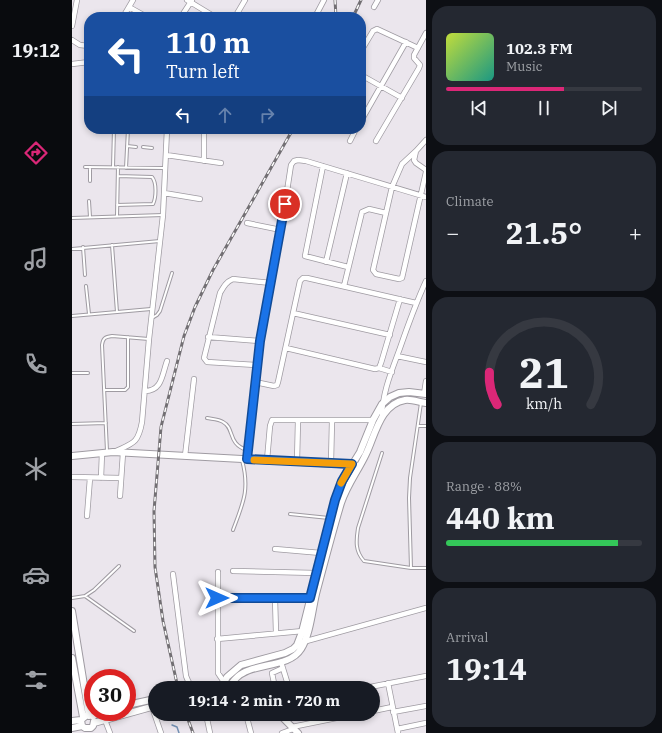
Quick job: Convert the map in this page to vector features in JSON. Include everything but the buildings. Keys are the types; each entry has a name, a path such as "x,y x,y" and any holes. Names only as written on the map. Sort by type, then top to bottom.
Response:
{"main road":[{"path":"305,631 310,598 316,573 342,481 360,452 373,420 382,404 390,397 399,394 409,392 425,394"},
{"path":"232,681 244,672 282,665 295,656 301,649 301,643 341,502 382,417 390,408 401,401 407,400 424,403"},
{"path":"72,456 123,453 360,465"},
{"path":"72,611 85,722"},
{"path":"227,681 230,674 241,665 285,653 301,643"},
{"path":"72,658 85,722 88,729 94,724 102,721"},
{"path":"136,703 148,700"},
{"path":"136,711 148,708"},
{"path":"72,721 94,724"},
{"path":"285,721 294,729"},
{"path":"72,728 85,722"},
{"path":"92,733 94,724"}],"street":[{"path":"72,26 77,0"},
{"path":"126,12 133,0"},
{"path":"239,12 245,0"},
{"path":"318,12 324,0"},
{"path":"374,7 378,0"},
{"path":"184,12 190,1 207,12"},
{"path":"129,7 138,12"},
{"path":"366,43 373,31 377,29 418,48"},
{"path":"376,141 419,68 419,62 414,58 426,34"},
{"path":"72,40 80,45 84,45"},
{"path":"366,112 406,42"},
{"path":"72,64 84,63"},
{"path":"366,78 402,98"},
{"path":"102,478 107,453 135,442 140,435 152,308 163,215 167,134"},
{"path":"204,134 204,160"},
{"path":"350,140 353,134"},
{"path":"416,151 414,160 426,171 424,196 401,279 379,275 374,272 392,187 402,164 426,140"},
{"path":"166,155 221,163"},
{"path":"244,459 248,450 256,365 281,230 291,165 294,161 306,161 424,196"},
{"path":"323,166 304,254 306,257 348,267"},
{"path":"326,262 347,173"},
{"path":"164,193 200,199"},
{"path":"344,286 362,212 369,209 386,212"},
{"path":"247,223 281,230"},
{"path":"255,382 274,386 277,385 300,281 303,278 416,303"},
{"path":"256,365 207,362 204,358 220,293 228,281 233,279 241,279 270,283"},
{"path":"382,417 382,404 397,356 416,303 426,281"},
{"path":"379,368 400,299"},
{"path":"293,314 390,335"},
{"path":"208,337 260,341"},
{"path":"286,348 392,372"},
{"path":"397,356 426,362"},
{"path":"145,391 154,390 157,387 167,361"},
{"path":"186,456 194,379"},
{"path":"425,394 426,381"},
{"path":"297,462 298,420"},
{"path":"331,464 332,420"},
{"path":"267,460 271,421 373,420"},
{"path":"120,496 123,453"},
{"path":"72,456 72,463"},
{"path":"72,477 121,478"},
{"path":"87,516 90,478"},
{"path":"275,549 321,553"},
{"path":"233,571 316,573"},
{"path":"218,572 218,673 221,681"},
{"path":"173,574 188,681"},
{"path":"217,598 310,598"},
{"path":"275,598 276,633"},
{"path":"301,643 426,608"},
{"path":"217,639 305,631"},
{"path":"274,681 272,673 282,665 287,681"},
{"path":"380,685 426,676"},
{"path":"388,683 397,731 426,723"},
{"path":"380,710 426,706"},
{"path":"105,721 110,733"},
{"path":"158,721 161,733"},
{"path":"207,721 210,733"},
{"path":"248,721 251,733"},
{"path":"282,733 327,721"}],"lane":[{"path":"113,167 114,134"},
{"path":"126,168 128,134"},
{"path":"127,146 136,147"},
{"path":"143,147 152,148"},
{"path":"85,167 165,168"},
{"path":"90,167 90,181"},
{"path":"117,216 118,167"},
{"path":"117,204 153,204 155,182 152,177 118,176"},
{"path":"89,201 90,217"},
{"path":"72,218 163,215"},
{"path":"72,249 112,244 160,241"},
{"path":"112,244 117,312"},
{"path":"83,248 85,275"},
{"path":"151,319 160,311 172,273"},
{"path":"86,286 88,314"},
{"path":"72,316 152,308"},
{"path":"107,453 102,345 103,339 106,336 112,336 149,339"},
{"path":"104,390 125,390 128,387 128,337"},
{"path":"72,373 88,373"},
{"path":"411,568 409,491 418,426 424,403"},
{"path":"207,418 223,421 227,424 235,443 240,448 248,450"},
{"path":"72,424 106,423"},
{"path":"418,426 426,426"},
{"path":"382,453 358,528 356,548 364,561 411,568 426,568"},
{"path":"233,530 246,493 244,459"},
{"path":"290,514 331,518"},
{"path":"72,598 84,596 94,590 119,566"},
{"path":"84,596 134,631"}],"waterway":[{"path":"172,725 177,727 179,733"}],"railway":[{"path":"335,0 336,12"},
{"path":"355,12 361,0"},
{"path":"176,681 163,621 155,567 154,511 161,427 184,336 195,307 213,270 290,134"},
{"path":"189,721 193,733"}],"slow traffic":[{"path":"254,460 352,464 341,483"}],"route":[{"path":"217,598 310,598 335,500 342,481 352,464 247,459 256,365 285,204"}]}
